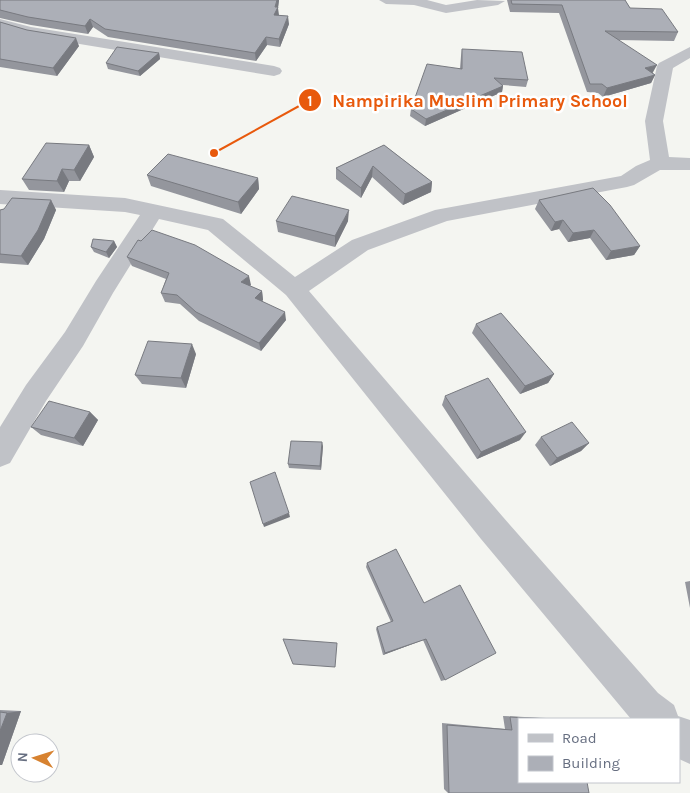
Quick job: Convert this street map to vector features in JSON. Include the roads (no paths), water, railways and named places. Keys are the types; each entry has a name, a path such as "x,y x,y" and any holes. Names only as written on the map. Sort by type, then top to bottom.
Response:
{"street":[{"path":"386,0 414,0 446,9 498,1"},
{"path":"0,23 31,31 274,71"},
{"path":"660,162 654,121 665,66 690,52"},
{"path":"294,288 360,245 443,215 627,181 644,169 660,162 690,164"},
{"path":"0,196 125,205 215,224 294,288 392,404 492,528 645,706 659,718"},
{"path":"0,453 36,393 74,338 104,287 154,211"},
{"path":"680,736 690,744"}],"place":[{"name":"Nampirika Muslim Primary School","path":"214,153"}]}
